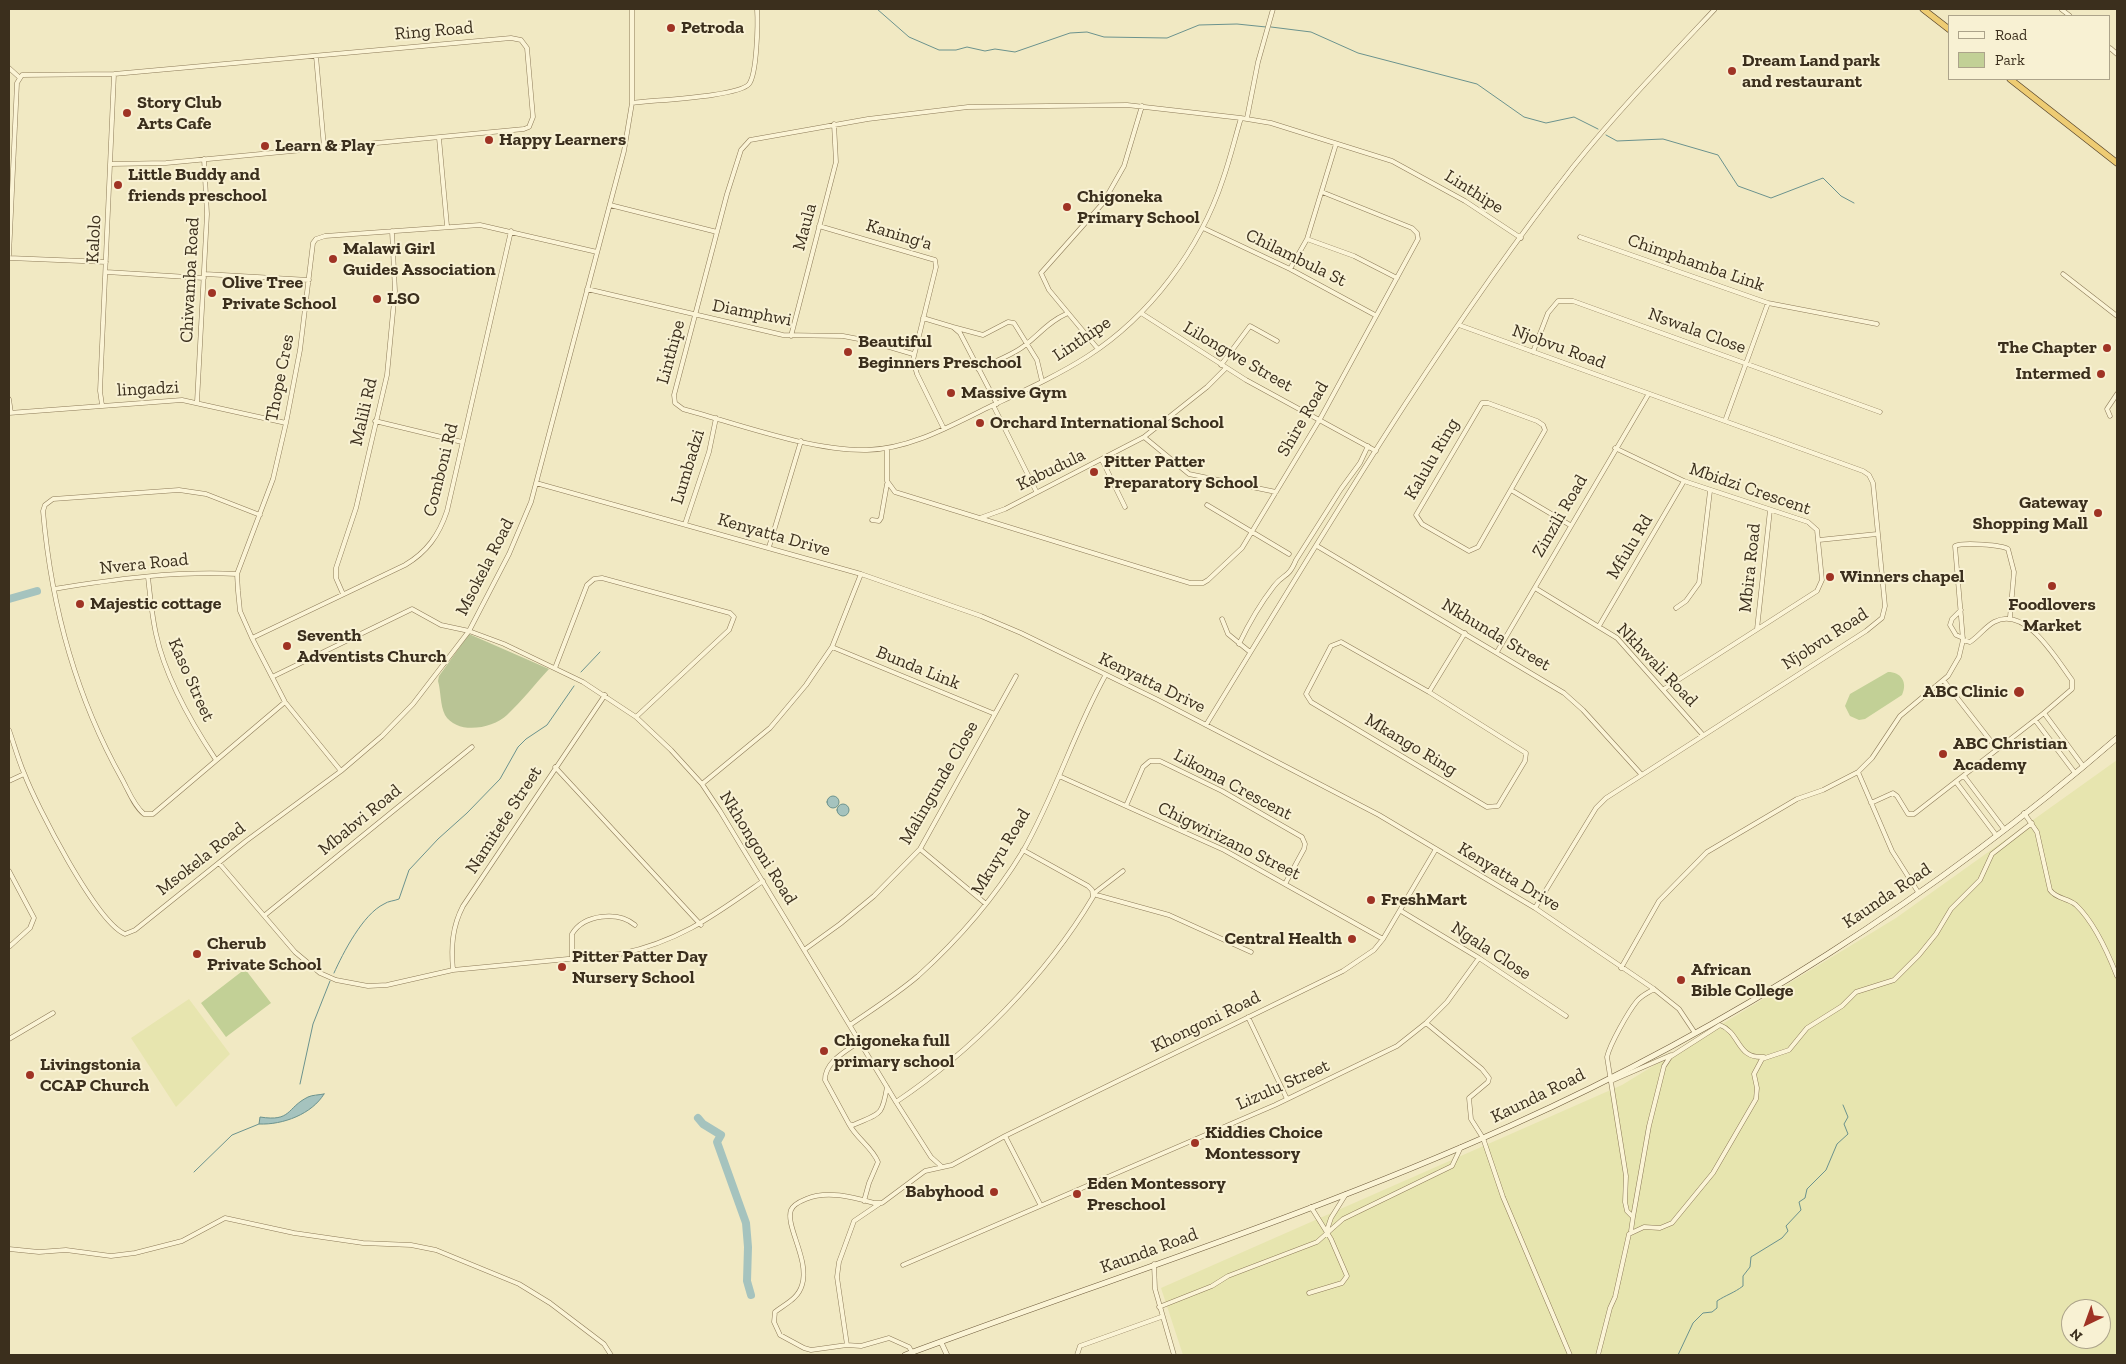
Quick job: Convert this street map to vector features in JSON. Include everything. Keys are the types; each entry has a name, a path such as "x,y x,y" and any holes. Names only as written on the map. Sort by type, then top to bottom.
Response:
{"highway":[{"path":"1923,9 1948,28"},
{"path":"2011,80 2117,162"}],"main road":[{"name":"Kaunda Road","path":"905,1355 1347,1194 1483,1138 1610,1079 1695,1033 1782,982 1918,892 2004,829 2117,738"}],"street":[{"name":"Msokela Road","path":"9,730 24,774 47,822 78,876 120,932 125,934 135,930 219,863 341,772 382,736 413,704 469,631 509,554 527,513 624,151 632,103 632,9"},
{"path":"632,103 698,98 745,88 752,79 756,53 757,9"},
{"path":"1247,118 1258,62 1273,9"},
{"path":"1206,725 1376,451 1460,324 1521,238 1597,138 1715,9"},
{"name":"Ring Road","path":"19,77 25,74 39,73 114,74 505,39 521,40 528,53 534,117 529,127 519,130 139,165 111,164"},
{"path":"316,56 324,148"},
{"path":"9,68 19,77 17,83 9,257 106,262"},
{"name":"Kalolo","path":"102,405 100,391 114,74"},
{"name":"Linthipe","path":"1241,118 1223,180 1203,228 1188,254 1141,313 1098,349 995,404 944,429 887,448 856,450 800,441 680,408 674,399 740,150 746,142 834,124 968,107 1055,104 1142,106 1247,118 1271,123 1392,161 1457,196 1521,238"},
{"path":"1098,349 1066,314 1049,290 1041,274 1103,202 1124,166 1142,106"},
{"name":"Maula","path":"791,336 838,155 834,124"},
{"path":"438,138 447,226"},
{"path":"1290,269 1307,239 1336,144"},
{"name":"Chiwamba Road","path":"197,402 205,276 207,199 204,159"},
{"name":"Shire Road","path":"887,481 891,489 899,493 980,518 1196,584 1208,580 1242,548 1252,532 1320,419 1418,239 1415,230 1374,211 1322,192"},
{"path":"610,205 717,232"},
{"name":"Thope Cres","path":"341,772 285,702 240,611 237,574 273,479 286,423 300,350 312,246 316,239 447,226 480,225 597,252"},
{"name":"Kaning'a","path":"819,226 935,260 936,267 914,354"},
{"name":"Chilambula St","path":"1203,228 1290,269 1375,315"},
{"name":"Malili Rd","path":"343,594 336,578 336,568 356,508 375,421 388,375 395,269 392,231"},
{"name":"Comboni Rd","path":"252,638 406,565 430,545 440,532 447,512 511,231"},
{"name":"Chimphamba Link","path":"1580,237 1768,303 1725,421"},
{"path":"1307,239 1354,256 1397,278"},
{"path":"106,272 309,280"},
{"path":"2063,274 2117,316"},
{"name":"Diamphwi","path":"588,289 695,316 791,336 843,336 869,341 914,354"},
{"name":"Nswala Close","path":"1533,352 1550,308 1558,301 1567,300 1880,412"},
{"path":"1768,303 1877,324"},
{"name":"Lilongwe Street","path":"1141,313 1226,368 1376,451"},
{"path":"978,369 1028,343 1044,332 1051,321 1066,314"},
{"path":"923,318 983,335 1012,322 1028,343 1037,360 1042,380"},
{"name":"Njobvu Road","path":"1460,324 1866,473 1873,483 1885,606 1880,620 1609,795 1599,805 1535,908"},
{"path":"1222,365 1250,326 1277,341"},
{"path":"953,327 960,333 1036,492"},
{"path":"914,354 913,360 917,374 944,429"},
{"name":"Kabudula","path":"980,518 1005,509 1144,437 1207,387 1226,368"},
{"name":"Zinzili Road","path":"1497,652 1648,394"},
{"path":"2110,416 2107,410 2117,394"},
{"path":"9,399 10,413"},
{"name":"lingadzi","path":"10,413 160,401 197,402 286,423"},
{"name":"Kalulu Ring","path":"1482,403 1488,403 1537,421 1545,428 1531,458 1511,490 1478,547 1474,550 1466,550 1422,524 1417,518 1418,509 1482,403"},
{"name":"Lumbadzi","path":"685,524 709,452 716,418"},
{"path":"375,421 462,442"},
{"path":"1144,437 1190,474 1276,492"},
{"path":"769,547 800,441"},
{"path":"1239,644 1250,621 1275,584 1292,571 1296,560 1341,489 1358,468 1368,446"},
{"path":"872,520 879,521 882,518 887,481 887,448"},
{"name":"Mbidzi Crescent","path":"1616,448 1684,481 1810,524 1815,527 1819,540 1822,580 1819,589 1664,689"},
{"path":"1102,460 1125,507"},
{"name":"Mfulu Rd","path":"1599,626 1684,481"},
{"name":"Kenyatta Drive","path":"536,482 861,574 995,622 1206,725 1358,803 1535,908 1654,989 1679,1009 1695,1033"},
{"path":"260,515 206,494 179,490 53,499 46,504 43,511 54,589 67,646 90,709 116,768 140,811 148,816 152,814 285,702"},
{"path":"1511,490 1570,525"},
{"path":"1676,608 1686,601 1699,583 1710,491"},
{"path":"1207,505 1289,554"},
{"name":"Mbira Road","path":"1757,629 1770,510"},
{"path":"1819,540 1877,534"},
{"path":"1622,968 1659,901 1707,852 1797,798 1822,790 1858,772 1872,758 1900,716 1944,681 1956,664 1963,639 1955,546 1981,544 1988,547 2002,546 2010,552 2014,572 2010,617"},
{"name":"Nkhunda Street","path":"1317,546 1497,652 1574,701 1641,774"},
{"name":"Nvera Road","path":"54,589 191,572 237,574"},
{"path":"702,784 770,728 806,685 832,647 861,574"},
{"name":"Kaso Street","path":"148,577 156,635 163,658 184,704 216,760"},
{"path":"554,668 587,584 594,579 602,578 730,613 734,618 729,630 636,717"},
{"name":"Nkhwali Road","path":"1534,588 1617,638 1703,735"},
{"name":"Nkhongoni Road","path":"272,677 412,609 441,625 469,631 504,644 554,668 605,695 636,717 672,750 702,784 763,881 896,1102 931,1157 941,1166"},
{"path":"1871,803 1893,793 1907,812 1912,815 2068,694 2073,682 2034,632 2010,617 1994,622 1972,640 1963,639 1956,635 1950,625 1952,619 1961,610"},
{"path":"1222,619 1225,630 1250,652"},
{"path":"1429,692 1465,633"},
{"name":"Mkango Ring","path":"1338,642 1357,650 1429,692 1526,753 1526,761 1498,806 1487,807 1311,702 1306,694 1331,646 1338,642"},
{"name":"Bunda Link","path":"832,647 995,714"},
{"name":"Malingunde Close","path":"804,950 874,896 920,849 1016,676"},
{"name":"Mkuyu Road","path":"850,1025 916,977 986,904 1023,850 1059,776 1090,702 1105,676"},
{"path":"1944,681 1997,749"},
{"name":"Namitete Street","path":"453,970 451,950 458,916 605,695"},
{"path":"2044,713 2083,766"},
{"path":"2035,720 2075,773"},
{"name":"Mbabvi Road","path":"264,916 472,747"},
{"name":"Likoma Crescent","path":"1126,806 1143,767 1150,761 1160,761 1222,791 1303,838 1304,849 1284,884"},
{"path":"556,766 701,925"},
{"path":"1858,772 1892,851 1918,892"},
{"path":"9,781 24,774"},
{"name":"Chigwirizano Street","path":"1059,776 1224,850 1382,939"},
{"path":"1964,776 2004,829"},
{"path":"1956,782 1996,835"},
{"path":"2024,813 2037,832 2050,890 2056,896 2074,903 2086,916 2117,976"},
{"path":"1610,1079 1673,1055 1720,1025 1727,1028 1744,1052 1753,1058 1789,1050 1807,1028 1842,1006 1856,992 1894,980 1919,955 1936,934 1951,908 1980,880 1992,854 2032,823"},
{"path":"920,849 986,904"},
{"name":"Khongoni Road","path":"847,1345 837,1277 839,1262 854,1221 925,1171 952,1165 1004,1136 1343,971 1374,950 1401,911 1436,849"},
{"path":"1023,850 1088,886 1093,894 1169,915 1250,952"},
{"path":"219,863 301,958 320,973 336,980 368,986 387,986 453,970 620,954 640,950 701,925 763,881"},
{"path":"9,871 34,918 30,928 9,947"},
{"path":"896,1102 951,1060 1014,1002 1056,948 1093,894 1123,871"},
{"name":"Ngala Close","path":"1401,911 1479,958 1566,1016"},
{"path":"572,959 572,934 582,923 592,919 614,916 623,917 635,925"},
{"name":"Lizulu Street","path":"903,1265 1288,1098 1396,1046 1426,1023 1447,1002 1479,958"},
{"path":"1633,1217 1627,1210 1625,1202 1626,1176 1607,1057 1611,1043 1618,1035 1638,1000 1654,989"},
{"path":"9,1038 53,1013"},
{"path":"1248,1017 1288,1098"},
{"path":"1426,1023 1482,1069 1489,1080 1471,1095 1469,1109 1475,1128 1483,1138 1503,1196 1570,1355"},
{"path":"860,1041 828,1066 825,1072 825,1080 856,1137 874,1152 878,1162 864,1201"},
{"path":"1598,1355 1611,1305 1615,1297 1627,1238 1631,1231 1660,1078 1664,1066 1673,1055"},
{"path":"1631,1231 1644,1227 1660,1228 1672,1223 1713,1173 1756,1099 1754,1074 1764,1057"},
{"path":"849,1124 853,1125 880,1113 883,1109 887,1087"},
{"path":"1004,1136 1040,1204"},
{"path":"1159,1307 1212,1286 1228,1276 1314,1244 1340,1221 1383,1200 1391,1194 1452,1166 1461,1147"},
{"path":"882,1202 864,1201 825,1194 804,1200 793,1207 790,1211 790,1218 804,1269 803,1281 796,1295 780,1308 773,1317 780,1335 811,1350 847,1345 860,1346 891,1338 909,1347 912,1352"},
{"path":"1326,1232 1331,1218 1347,1194"},
{"path":"1309,1293 1342,1283 1346,1279 1344,1268 1311,1207"},
{"path":"9,1248 39,1252 66,1250 111,1256 135,1253 182,1241 225,1218 251,1225 364,1243 398,1243 428,1248 520,1284 550,1303 604,1344 612,1355"},
{"path":"1154,1264 1154,1282 1161,1317 1174,1355"},
{"path":"1077,1355 1080,1346 1161,1317"},
{"path":"941,1342 947,1355"}],"shaded area":[{"path":"2117,760 2117,1355 1183,1355 1161,1288 1622,1085 1896,918"},
{"path":"189,999 230,1054 176,1107 131,1038"}],"green space":[{"path":"469,634 549,669 501,720 475,728 458,725 450,721 445,715 438,681 439,676"},
{"path":"1888,672 1897,674 1904,682 1902,695 1865,719 1859,720 1850,716 1845,706 1850,694"},
{"path":"245,969 271,1003 226,1037 201,1003"}],"water":[{"path":"833,796 839,802 833,808 827,802"},
{"path":"843,804 849,810 843,816 837,810"},
{"path":"324,1094 312,1107 296,1117 278,1123 259,1124 260,1117 278,1118 288,1113 308,1097"}],"waterway":[{"path":"877,9 909,37 939,50 956,50 967,47 985,51 995,49 1015,52 1070,33 1087,32 1104,37 1167,38 1199,25 1237,24 1266,27"},
{"path":"1271,27 1311,32 1358,53 1477,84 1524,117 1546,123 1574,117 1598,129"},
{"path":"1606,135 1617,141 1663,139 1718,155 1738,186 1771,198 1823,178 1841,196 1854,203"},
{"path":"9,599 37,591"},
{"path":"581,672 600,652"},
{"path":"334,973 348,945 361,925 376,909 386,903 399,899 409,870 500,779 518,747 526,739 547,725 574,686"},
{"path":"300,1084 313,1024 330,981"},
{"path":"1678,1355 1693,1323 1703,1313 1712,1312 1717,1308 1717,1301 1743,1286 1743,1276 1750,1267 1751,1257 1782,1238 1788,1231 1786,1226 1801,1210 1799,1202 1805,1198 1807,1189 1826,1170 1837,1144 1848,1134 1844,1124 1848,1117 1843,1105"},
{"path":"698,1118 703,1124 721,1135 717,1142 746,1223 748,1247 747,1281 751,1295"},
{"path":"194,1172 232,1135 259,1124"}],"place":[{"name":"Petroda","path":"671,28"},
{"name":"Dream Land park and restaurant","path":"1732,71"},
{"name":"Story Club Arts Cafe","path":"127,113"},
{"name":"Happy Learners","path":"489,140"},
{"name":"Learn & Play","path":"265,146"},
{"name":"Little Buddy and friends preschool","path":"118,185"},
{"name":"Chigoneka Primary School","path":"1067,207"},
{"name":"Malawi Girl Guides Association","path":"333,259"},
{"name":"Olive Tree Private School","path":"212,293"},
{"name":"LSO","path":"377,299"},
{"name":"The Chapter","path":"2107,348"},
{"name":"Beautiful Beginners Preschool","path":"848,352"},
{"name":"Intermed","path":"2101,374"},
{"name":"Massive Gym","path":"951,393"},
{"name":"Orchard International School","path":"980,423"},
{"name":"Pitter Patter Preparatory School","path":"1094,472"},
{"name":"Gateway Shopping Mall","path":"2098,513"},
{"name":"Winners chapel","path":"1830,577"},
{"name":"Foodlovers Market","path":"2052,586"},
{"name":"Majestic cottage","path":"80,604"},
{"name":"Seventh Adventists Church","path":"287,646"},
{"name":"ABC Clinic","path":"2019,692"},
{"name":"ABC Christian Academy","path":"1943,754"},
{"name":"FreshMart","path":"1371,900"},
{"name":"Central Health","path":"1352,939"},
{"name":"Cherub Private School","path":"197,954"},
{"name":"Pitter Patter Day Nursery School","path":"562,967"},
{"name":"African Bible College","path":"1681,980"},
{"name":"Chigoneka full primary school","path":"824,1051"},
{"name":"Livingstonia CCAP Church","path":"30,1075"},
{"name":"Kiddies Choice Montessory","path":"1195,1143"},
{"name":"Babyhood","path":"994,1192"},
{"name":"Eden Montessory Preschool","path":"1077,1194"}]}
